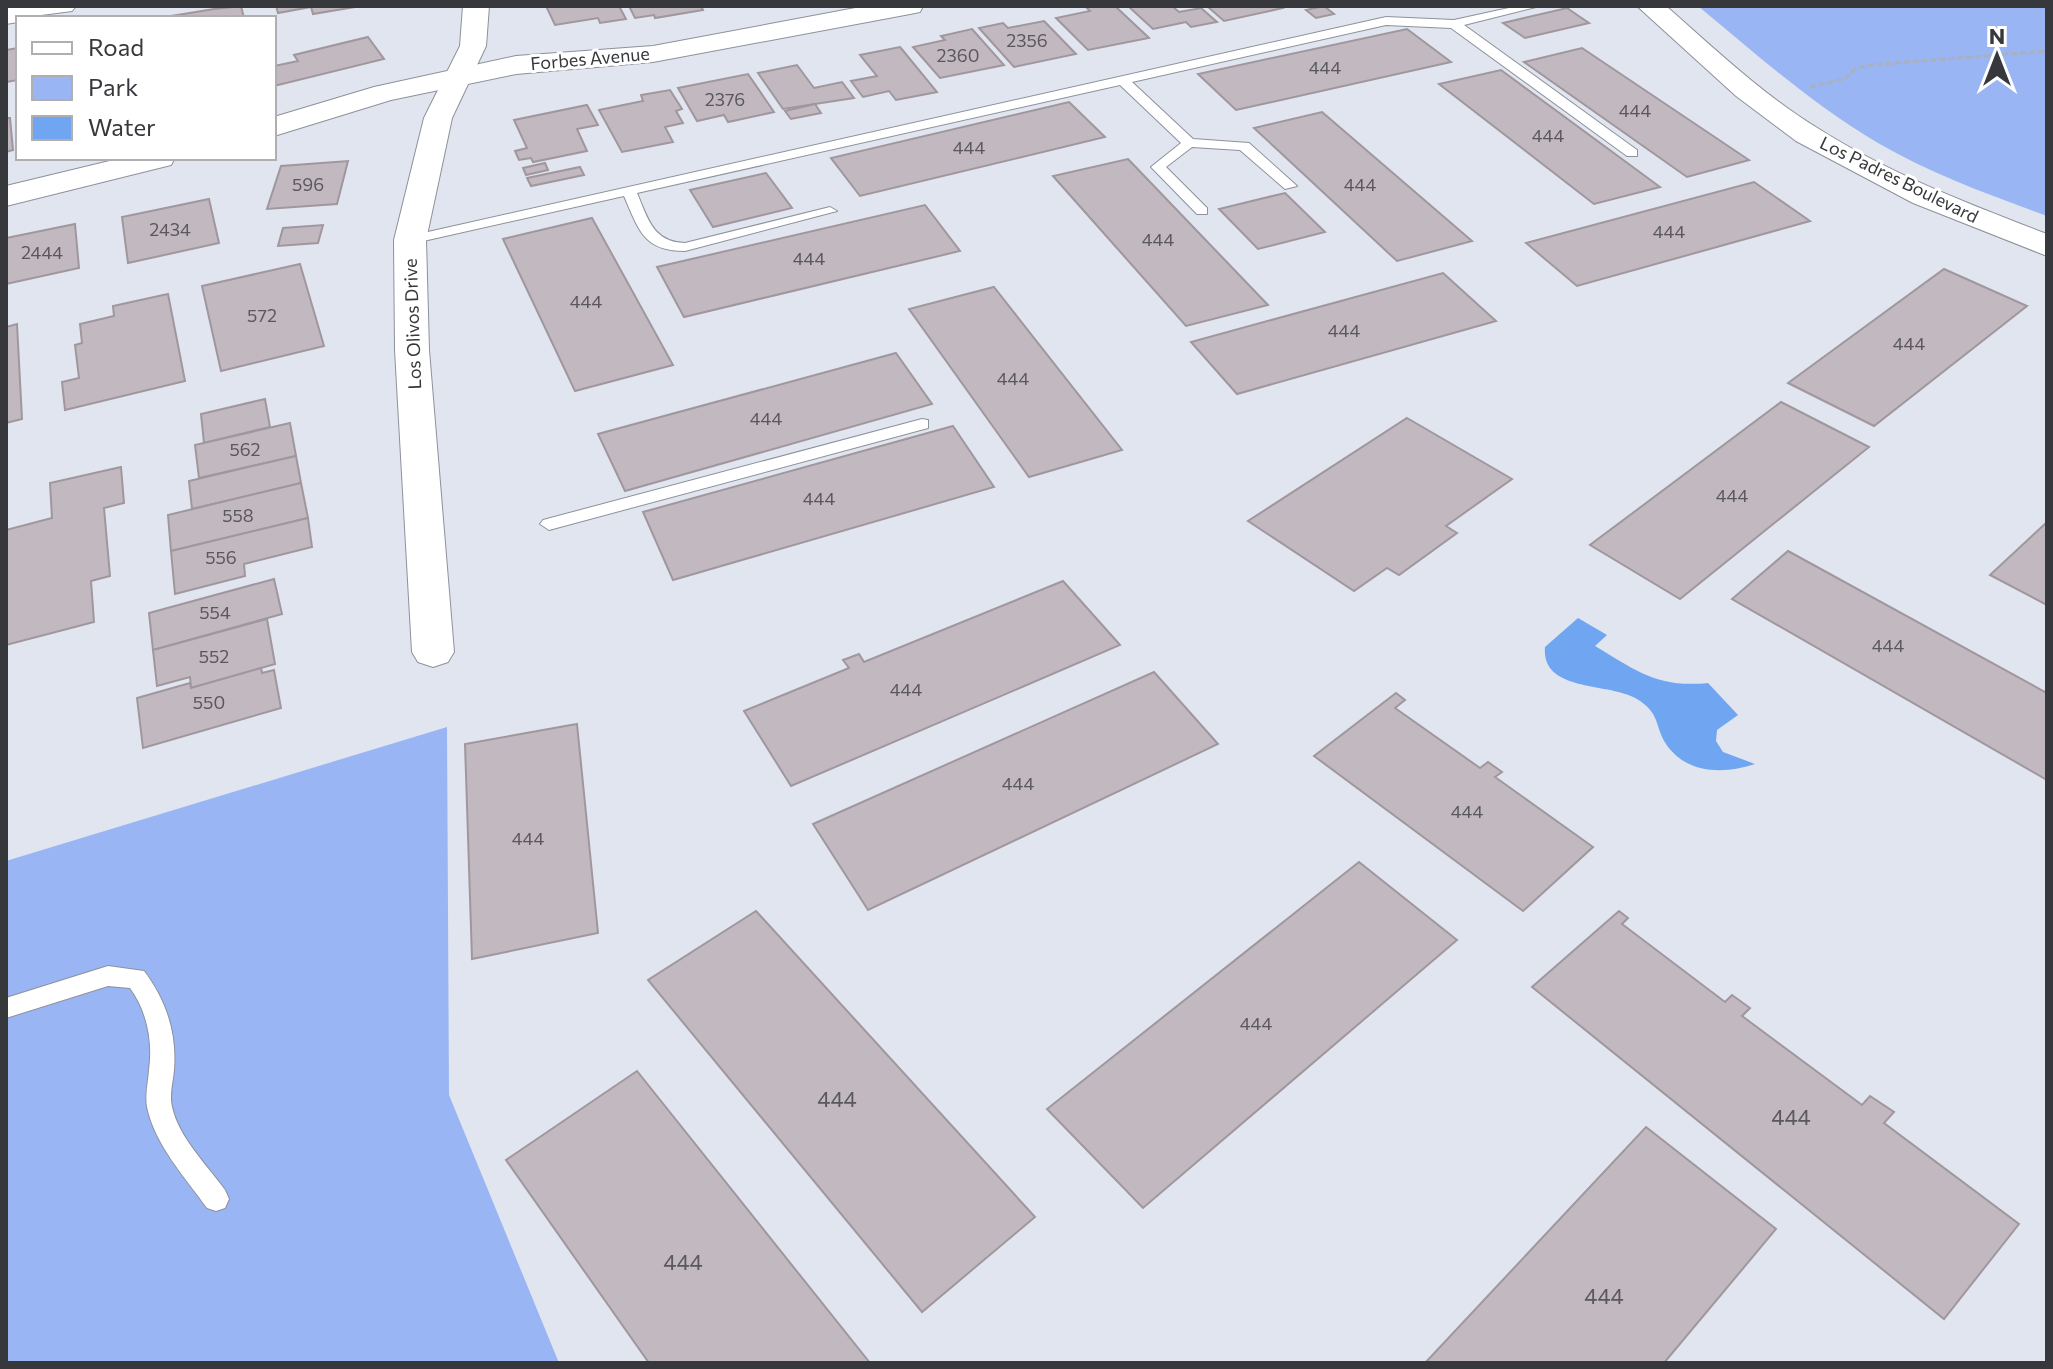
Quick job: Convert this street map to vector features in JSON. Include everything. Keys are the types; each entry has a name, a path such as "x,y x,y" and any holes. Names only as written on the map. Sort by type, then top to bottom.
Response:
{"street":[{"path":"6,16 63,6"},
{"name":"Los Olivos Drive","path":"433,652 412,350 410,240 438,118 473,46 476,6"},
{"name":"Forbes Avenue","path":"276,126 384,93 457,76 516,65 653,54 910,6"},
{"name":"Los Padres Boulevard","path":"1650,6 1731,76 1807,135 1887,178 2047,246"},
{"path":"6,196 152,160"}],"lane":[{"path":"410,240 1386,21 1454,24 1534,6"},
{"path":"1454,24 1632,153"},
{"path":"1122,79 1189,143 1244,146 1290,186"},
{"path":"1189,143 1158,167 1202,211"},
{"path":"629,192 653,240 665,249 685,247 830,211"},
{"path":"549,524 922,424"},
{"path":"6,1008 108,976 136,978 151,996 161,1028 162,1064 158,1097 166,1126 216,1199"}],"path":[{"path":"1803,88 1835,83 1869,65 2047,51"}],"green space":[{"path":"1698,6 2047,6 2047,216 1940,174 1878,143 1808,96"},
{"path":"447,727 449,1095 559,1363 6,1363 6,861"}],"water":[{"path":"1578,618 1607,635 1595,646 1648,676 1675,683 1708,683 1738,715 1717,730 1716,741 1723,752 1755,764 1719,770 1695,767 1666,744 1654,715 1645,704 1625,694 1579,684 1554,672 1547,662 1545,647"}],"building":[{"path":"241,6 244,16 171,16"},
{"path":"276,6 361,6 313,14 311,7 278,13"},
{"path":"546,6 619,6 626,19 600,23 598,18 555,25"},
{"path":"629,6 701,6 703,10 635,18"},
{"path":"1085,6 1115,6 1149,38 1088,50 1056,18 1090,11"},
{"path":"1128,6 1172,6 1179,12 1201,8 1217,22 1191,27 1186,22 1153,29"},
{"path":"1207,6 1281,6 1283,8 1224,21"},
{"path":"1324,6 1334,14 1316,18 1306,10"},
{"path":"1567,8 1589,23 1525,38 1503,23"},
{"path":"1044,21 1076,54 1014,67 979,28 1003,23 1008,28"},
{"path":"972,29 1004,65 940,78 913,47 945,40 941,36"},
{"path":"1407,29 1451,62 1236,110 1198,74"},
{"path":"368,37 384,59 276,86 276,66 298,61 294,55"},
{"path":"900,47 937,92 896,100 889,91 863,97 851,81 877,76 860,55"},
{"path":"16,48 16,80 6,82 6,50"},
{"path":"1582,48 1749,160 1687,177 1524,62"},
{"path":"797,65 814,88 842,82 854,98 783,109 758,73"},
{"path":"1501,70 1660,187 1594,204 1439,84"},
{"path":"748,74 774,112 728,122 724,115 697,121 678,88"},
{"path":"670,90 682,109 676,111 683,123 665,127 673,142 622,152 599,110 643,101 641,95"},
{"path":"1069,102 1105,137 860,196 831,158"},
{"path":"815,104 821,113 791,119 785,111"},
{"path":"587,105 598,125 577,129 587,151 533,162 531,158 519,160 515,151 527,148 514,120"},
{"path":"1322,112 1472,241 1397,261 1254,128"},
{"path":"6,118 10,118 13,150 6,152"},
{"path":"1128,159 1268,305 1186,326 1053,176"},
{"path":"348,161 337,204 267,209 281,166"},
{"path":"545,163 548,170 526,175 523,168"},
{"path":"580,167 584,175 531,186 527,178"},
{"path":"766,173 792,208 713,227 690,190"},
{"path":"1754,182 1810,221 1577,286 1526,243"},
{"path":"1285,193 1325,232 1258,249 1219,209"},
{"path":"209,199 219,243 128,263 122,217"},
{"path":"925,205 960,251 684,317 657,267"},
{"path":"592,218 673,365 575,391 503,239"},
{"path":"75,224 79,268 6,284 6,238"},
{"path":"323,225 318,243 278,246 283,228"},
{"path":"300,264 324,346 221,371 202,286"},
{"path":"1944,269 2027,306 1874,426 1788,383"},
{"path":"1443,273 1496,321 1237,394 1191,342"},
{"path":"994,287 1122,450 1029,477 909,309"},
{"path":"168,294 185,381 65,410 62,382 79,378 75,345 82,343 80,324 114,316 113,306"},
{"path":"17,324 22,419 6,423 6,327"},
{"path":"896,353 932,404 625,491 598,434"},
{"path":"265,399 270,427 204,443 201,414"},
{"path":"1781,402 1869,447 1680,599 1590,545"},
{"path":"1407,418 1512,479 1446,526 1457,533 1399,575 1387,568 1354,591 1248,521"},
{"path":"290,423 296,456 199,478 195,445"},
{"path":"953,426 994,487 673,580 643,512"},
{"path":"296,456 301,483 192,509 189,481"},
{"path":"121,467 124,503 104,508 110,576 91,581 94,622 6,645 6,530 52,518 50,483"},
{"path":"301,483 308,518 171,551 168,515"},
{"path":"308,518 312,547 244,564 245,576 175,594 171,551"},
{"path":"2047,522 2047,605 1990,575"},
{"path":"1788,551 2047,693 2047,780 1732,599"},
{"path":"274,579 282,614 153,650 149,613"},
{"path":"1063,581 1120,645 791,786 744,711 849,668 843,660 859,654 864,662"},
{"path":"267,619 275,664 191,688 190,677 157,686 153,650"},
{"path":"261,668 262,673 274,670 281,708 143,748 137,698 190,683 191,688"},
{"path":"1154,672 1218,744 868,910 813,824"},
{"path":"1396,693 1405,700 1395,708 1480,768 1488,762 1502,772 1495,777 1593,847 1523,911 1314,756"},
{"path":"577,724 598,933 472,959 465,744"},
{"path":"1359,862 1457,940 1143,1208 1047,1109"},
{"path":"756,911 1035,1217 922,1312 648,980"},
{"path":"1619,911 1628,918 1622,924 1725,1002 1732,995 1750,1008 1742,1016 1862,1105 1870,1096 1894,1112 1884,1123 2019,1224 1944,1319 1532,987"},
{"path":"637,1071 870,1363 649,1363 506,1160"},
{"path":"1646,1127 1776,1229 1664,1363 1425,1363"}]}
